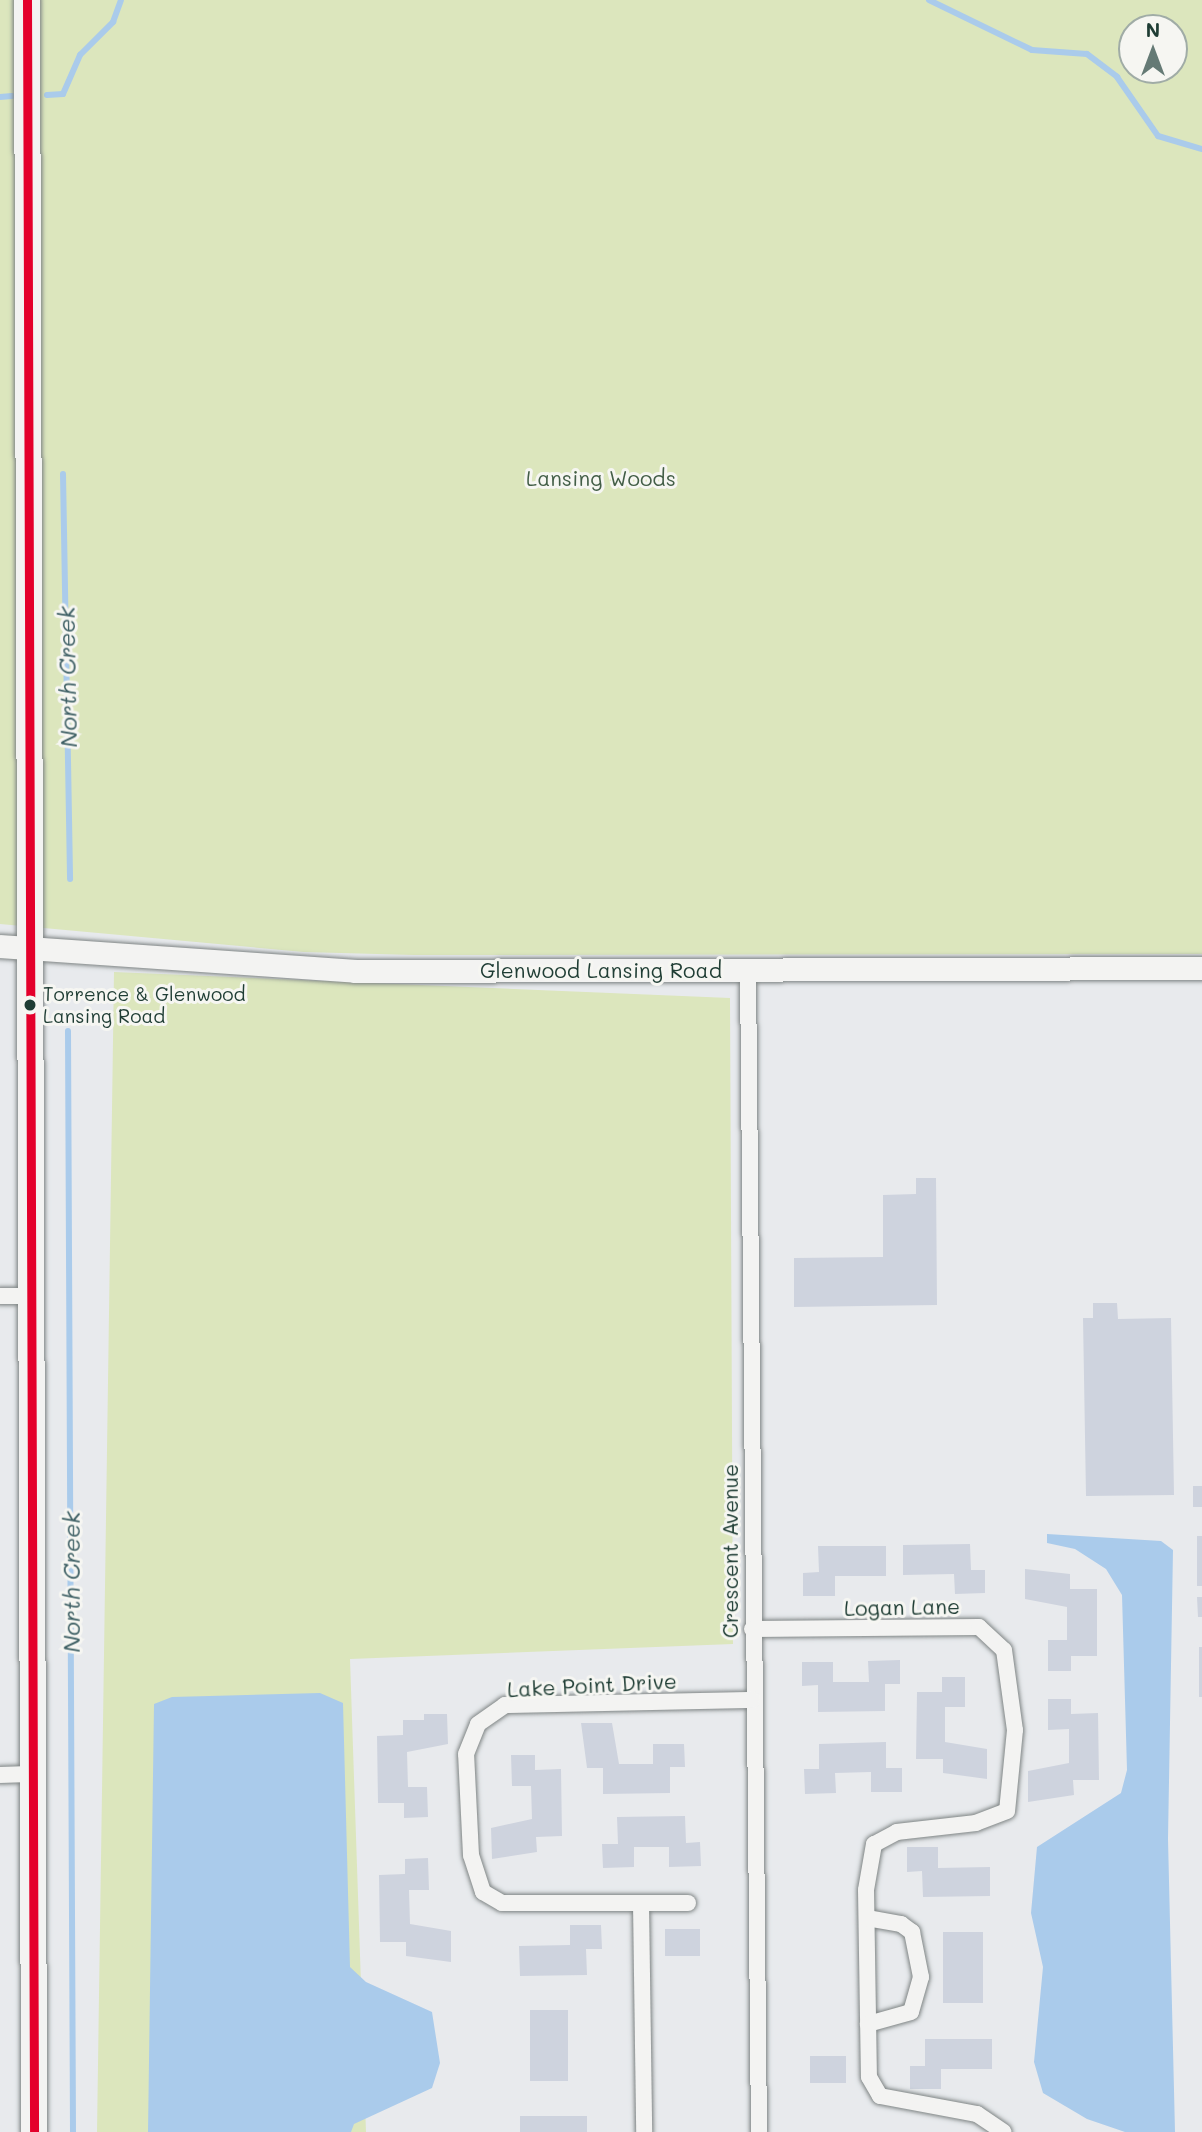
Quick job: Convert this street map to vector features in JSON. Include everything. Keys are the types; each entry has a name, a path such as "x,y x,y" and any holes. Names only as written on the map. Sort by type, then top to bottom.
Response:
{"main road":[{"path":"26,0 29,1774 34,2132"},
{"name":"Glenwood Lansing Road","path":"0,946 355,971 1202,968"}],"street":[{"name":"Crescent Avenue","path":"748,970 752,1700 758,2132"},
{"path":"0,1296 30,1296"},
{"name":"Logan Lane","path":"752,1629 979,1627 1004,1650 1016,1730 1007,1811 976,1824 897,1832 874,1844 867,1918 869,2077 880,2096 977,2114 1004,2132"},
{"name":"Lake Point Drive","path":"688,1903 502,1903 483,1892 471,1855 466,1754 478,1724 505,1705 752,1700"},
{"path":"0,1775 29,1774"},
{"path":"641,1903 644,2132"},
{"path":"867,1918 901,1924 912,1933 921,1977 911,2012 868,2024"}],"green space":[{"name":"Lansing Woods","path":"0,0 1202,0 1202,954 414,955 304,952 0,924"},
{"path":"114,972 730,998 733,1644 350,1659 366,2132 97,2132"}],"water":[{"path":"1047,1534 1161,1541 1173,1550 1168,1839 1175,2132 1125,2132 1087,2119 1043,2093 1034,2062 1043,1967 1031,1913 1037,1847 1121,1793 1127,1770 1122,1595 1106,1569 1075,1549 1047,1543"},
{"path":"320,1693 343,1703 350,1967 366,1982 432,2012 440,2063 432,2088 354,2124 351,2132 148,2132 154,1704 172,1697"}],"building":[{"path":"916,1178 936,1178 937,1305 794,1307 794,1258 883,1257 883,1195 916,1194"},
{"path":"1093,1303 1117,1303 1118,1319 1171,1318 1174,1495 1086,1496 1083,1318 1093,1318"},
{"path":"1193,1486 1202,1486 1202,1507 1193,1507"},
{"path":"1197,1536 1202,1536 1202,1586 1197,1586"},
{"path":"970,1544 971,1570 985,1570 985,1593 955,1594 954,1574 903,1575 903,1545"},
{"path":"818,1546 886,1546 886,1576 835,1576 835,1596 803,1596 803,1573 819,1572"},
{"path":"1025,1569 1070,1574 1070,1589 1097,1589 1097,1656 1071,1656 1071,1671 1048,1671 1048,1640 1067,1640 1067,1607 1025,1599"},
{"path":"1197,1597 1202,1597 1202,1617 1198,1617"},
{"path":"1199,1647 1202,1647 1202,1697 1199,1697"},
{"path":"900,1660 900,1684 885,1684 885,1711 818,1712 818,1685 802,1686 802,1662 833,1662 833,1682 869,1682 868,1661"},
{"path":"942,1677 965,1677 965,1707 945,1707 945,1742 987,1749 987,1779 943,1773 943,1759 916,1759 917,1692 942,1692"},
{"path":"1048,1699 1071,1699 1071,1714 1098,1713 1099,1780 1073,1780 1074,1795 1028,1802 1028,1771 1069,1763 1069,1729 1048,1730"},
{"path":"424,1714 447,1714 448,1744 407,1752 408,1787 427,1787 428,1817 404,1818 404,1803 378,1803 377,1736 403,1735 403,1720 424,1720"},
{"path":"581,1723 612,1723 619,1764 653,1764 653,1744 684,1744 685,1767 670,1767 670,1793 603,1794 603,1768 587,1768"},
{"path":"886,1742 886,1768 902,1768 902,1792 871,1792 871,1772 835,1773 836,1793 805,1794 804,1769 819,1769 819,1744"},
{"path":"511,1755 535,1755 535,1770 561,1769 562,1836 536,1837 537,1852 492,1859 491,1828 532,1819 531,1786 512,1786"},
{"path":"685,1816 686,1843 700,1842 701,1866 669,1867 669,1847 634,1847 634,1867 603,1868 602,1844 618,1844 617,1817"},
{"path":"907,1847 938,1847 938,1868 990,1867 990,1896 923,1897 922,1871 907,1872"},
{"path":"428,1858 429,1890 409,1890 410,1924 451,1931 451,1962 406,1956 406,1942 380,1942 379,1875 405,1874 405,1859"},
{"path":"570,1925 601,1925 602,1949 586,1949 587,1975 520,1976 519,1946 570,1945"},
{"path":"665,1929 700,1929 700,1956 665,1956"},
{"path":"943,1932 983,1932 983,2003 943,2003"},
{"path":"530,2010 568,2010 568,2081 530,2081"},
{"path":"925,2039 992,2039 992,2069 941,2069 941,2089 910,2089 910,2066 925,2066"},
{"path":"810,2056 846,2056 846,2083 810,2083"},
{"path":"520,2116 587,2116 587,2132 520,2132"}],"waterway":[{"path":"47,95 63,94 80,55 113,22 121,0"},
{"path":"929,0 1032,50 1087,54 1117,77 1158,136 1202,149"},
{"name":"North Creek","path":"0,97 12,96"},
{"name":"North Creek","path":"63,474 70,879"},
{"name":"North Creek","path":"68,1031 73,2132"}],"transit line":[{"path":"27,0 34,2132"}],"place":[{"name":"Torrence & Glenwood Lansing Road","path":"30,1005"}]}
